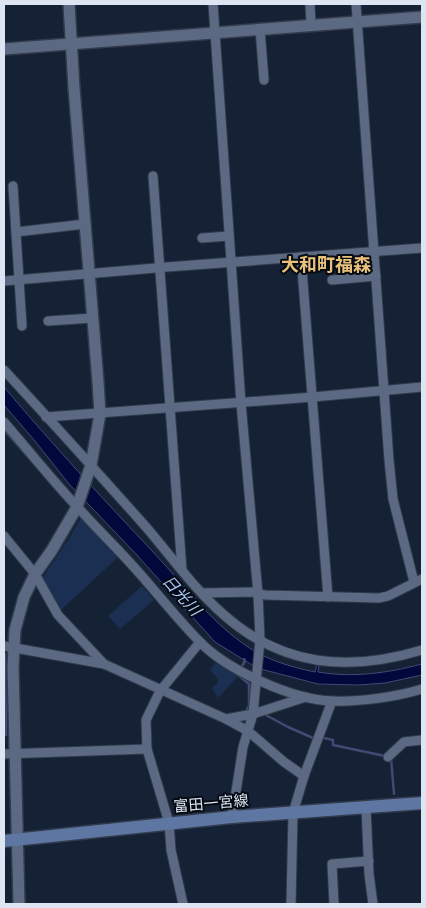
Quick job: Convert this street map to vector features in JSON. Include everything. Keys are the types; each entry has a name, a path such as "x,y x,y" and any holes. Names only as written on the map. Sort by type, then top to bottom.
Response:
{"main road":[{"name":"富田一宮線","path":"10,840 232,817 422,803"}],"street":[{"path":"19,904 10,840 16,754 8,647 35,574 77,507 91,465 100,414 69,4"},
{"path":"213,4 241,403 258,594 260,642 253,714 243,747 232,817"},
{"path":"310,4 311,25"},
{"path":"202,594 254,592 258,594 328,598 379,598 388,596 418,581 393,499 383,392 375,253 356,4"},
{"path":"4,49 422,17"},
{"path":"260,29 264,80"},
{"path":"153,176 182,570"},
{"path":"13,186 22,326"},
{"path":"16,232 85,224"},
{"path":"202,238 229,236"},
{"path":"4,281 422,248"},
{"path":"301,257 328,598"},
{"path":"332,280 376,276"},
{"path":"48,322 93,318"},
{"path":"4,370 91,465 202,594 224,615 260,642 299,657 335,662 386,660 422,650"},
{"path":"46,418 169,407 383,392 422,387"},
{"path":"4,422 77,507 133,566 200,642 217,657 257,679 306,697 332,701 389,696 422,689"},
{"path":"4,536 35,574 58,615 104,664"},
{"path":"183,904 171,850 169,823 147,749 146,720 160,691 200,642"},
{"path":"8,647 104,664 160,691 226,719 248,731 284,762 304,776"},
{"path":"226,719 253,714 306,697"},
{"path":"291,904 293,813 304,776 332,701"},
{"path":"388,757 404,742 422,740"},
{"path":"4,754 147,749"},
{"path":"366,808 373,904"},
{"path":"334,904 332,864 369,861"}],"shaded area":[{"path":"82,516 118,557 60,611 43,577"},
{"path":"142,586 154,600 120,629 108,616"},
{"path":"217,660 237,673 237,677 218,698 212,688 218,683 218,679 210,670"}],"water":[{"name":"日光川","path":"4,387 197,602 220,625 245,645 261,655 279,662 315,672 317,665 319,666 318,672 344,675 383,672 422,664 422,675 385,683 358,685 318,684 257,668 215,642 136,554 69,484 4,405"}],"waterway":[{"path":"4,430 36,466"},
{"path":"5,654 6,735"},
{"path":"242,666 245,661 244,659"},
{"path":"238,675 249,684 249,706 246,711"},
{"path":"264,714 313,738"},
{"path":"324,738 333,740 333,745 385,756"},
{"path":"391,758 394,794"}],"district":[{"name":"大和町福森","path":"326,264"}]}
